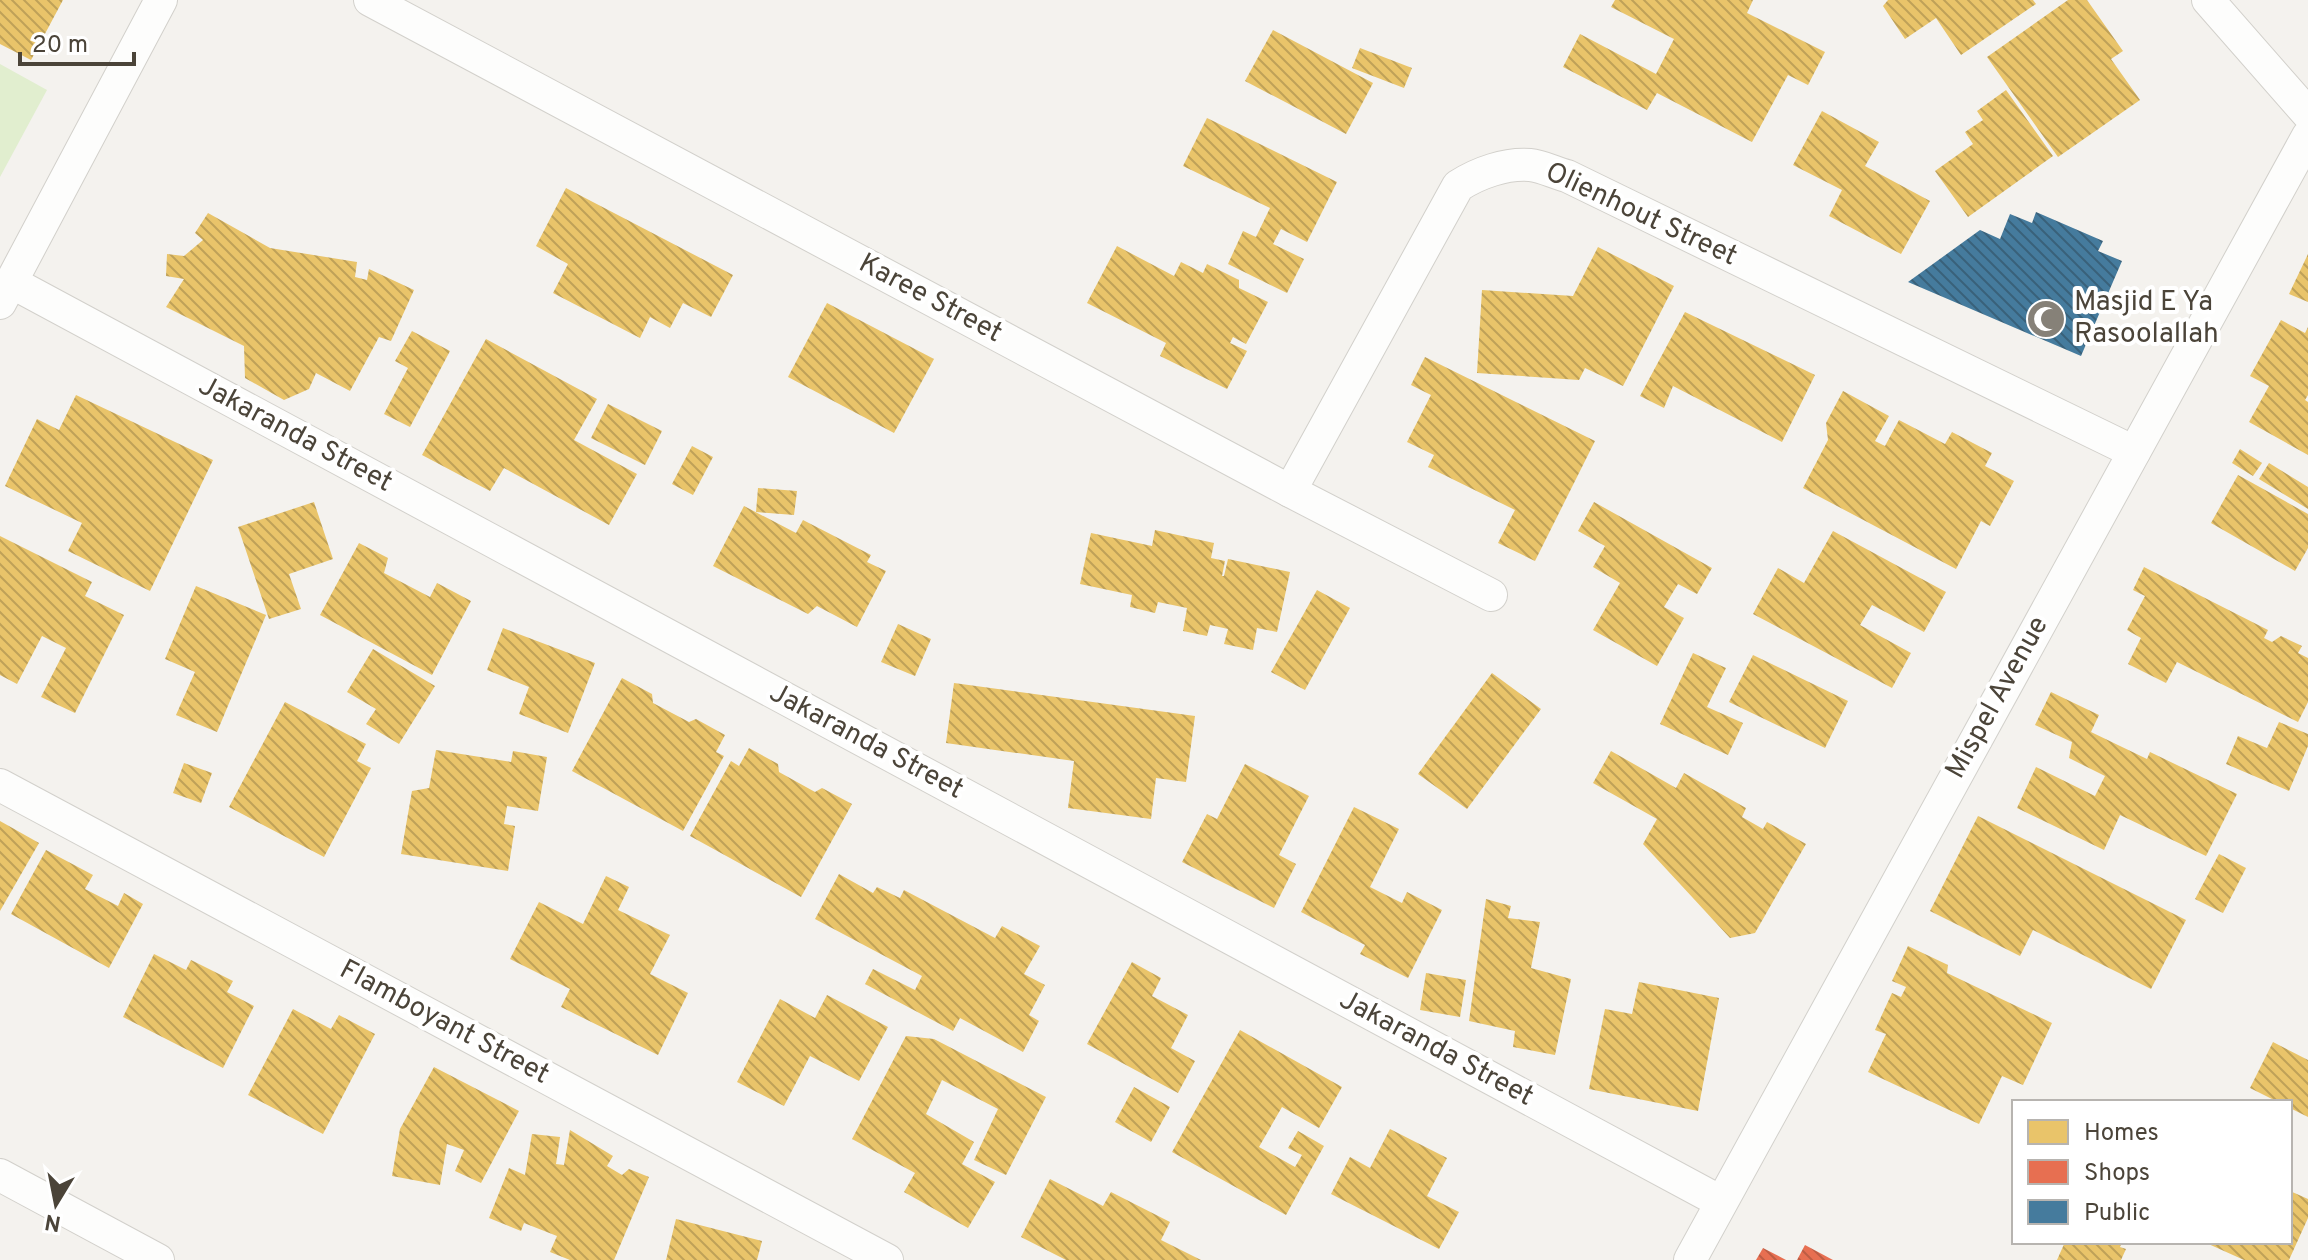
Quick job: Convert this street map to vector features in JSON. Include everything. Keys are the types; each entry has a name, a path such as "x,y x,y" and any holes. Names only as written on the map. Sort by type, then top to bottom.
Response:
{"street":[{"path":"6,292 161,0"},
{"name":"Karee Street","path":"370,0 1491,595"},
{"path":"2208,0 2308,114"},
{"name":"Mispel Avenue","path":"1690,1260 2308,136"},
{"name":"Olienhout Street","path":"1290,491 1458,186 1477,174 1531,165 1567,176 2134,452"},
{"name":"Jakaranda Street","path":"6,292 1721,1202"},
{"name":"Flamboyant Street","path":"0,785 887,1260"},
{"path":"0,1175 158,1260"}],"green space":[{"path":"0,64 47,90 0,177"}],"building: Homes":[{"path":"0,0 63,0 31,60 0,44"},
{"path":"1615,0 1753,0 1747,13 1825,52 1808,85 1788,75 1752,142 1657,93 1647,110 1563,67 1580,34 1656,74 1674,39 1611,7"},
{"path":"1888,0 2033,0 2036,4 1961,55 1936,18 1905,39 1883,6"},
{"path":"2068,0 2087,0 2123,51 2111,59 2140,100 2058,157 1987,57"},
{"path":"1273,30 1373,83 1346,134 1245,81"},
{"path":"1360,48 1412,68 1404,88 1352,68"},
{"path":"2006,90 2053,156 1968,217 1935,171 1973,144 1965,132 1983,120 1977,111"},
{"path":"1822,111 1879,142 1865,166 1930,201 1901,254 1829,216 1842,190 1793,165"},
{"path":"1207,118 1337,182 1307,242 1281,229 1273,244 1304,259 1287,293 1228,264 1243,231 1256,237 1270,208 1183,166"},
{"path":"566,188 733,275 711,317 683,303 670,328 650,317 640,338 553,293 568,264 536,246"},
{"path":"208,213 270,248 357,262 355,277 367,280 369,269 414,290 391,341 379,337 350,391 316,373 309,389 284,400 245,378 244,346 166,307 184,279 166,276 167,254 184,256 203,240 195,233"},
{"path":"1117,246 1174,276 1181,262 1203,273 1207,264 1239,280 1239,288 1268,302 1246,344 1233,337 1230,343 1247,351 1227,389 1160,356 1166,343 1087,303"},
{"path":"1598,247 1674,286 1623,386 1585,368 1579,380 1477,373 1482,290 1573,296"},
{"path":"2308,254 2308,302 2289,294"},
{"path":"827,303 934,359 894,433 788,377"},
{"path":"1685,312 1815,375 1782,442 1673,386 1664,408 1640,396"},
{"path":"2281,320 2305,333 2308,327 2308,395 2305,400 2308,402 2308,455 2249,422 2269,386 2250,376"},
{"path":"412,331 450,351 410,427 384,414 408,368 395,361"},
{"path":"486,339 597,399 574,440 637,474 609,525 504,468 490,491 422,455"},
{"path":"1425,357 1595,441 1535,561 1498,543 1515,510 1428,467 1434,455 1407,442 1431,395 1411,385"},
{"path":"1843,391 1889,416 1875,441 1885,446 1899,420 1945,444 1952,432 1992,453 1985,466 2014,481 1990,526 1981,521 1956,569 1803,488 1828,440 1826,423"},
{"path":"76,395 213,460 150,591 68,551 82,523 5,486 37,419 59,430"},
{"path":"608,404 662,431 645,465 591,438"},
{"path":"692,446 713,457 693,495 672,484"},
{"path":"2240,449 2262,463 2253,476 2232,463"},
{"path":"2269,463 2308,487 2308,509 2259,479"},
{"path":"2238,475 2308,514 2308,548 2295,571 2211,523"},
{"path":"758,488 797,491 794,515 756,512"},
{"path":"314,502 333,559 289,574 301,609 269,619 238,527"},
{"path":"1594,502 1712,568 1697,594 1678,584 1664,607 1684,618 1657,666 1593,630 1620,583 1593,567 1605,546 1578,531"},
{"path":"744,506 796,533 803,520 871,555 867,562 886,571 857,627 817,606 808,614 713,566"},
{"path":"1155,530 1214,543 1211,558 1225,561 1222,576 1228,559 1290,572 1277,632 1257,628 1253,650 1224,644 1228,629 1210,625 1207,636 1183,631 1187,608 1158,602 1155,613 1130,607 1132,595 1080,584 1091,533 1152,546"},
{"path":"1833,531 1946,592 1924,632 1872,605 1860,625 1911,653 1892,688 1753,614 1778,568 1804,583"},
{"path":"0,536 92,582 85,596 124,615 75,713 41,697 66,648 42,636 17,684 0,675"},
{"path":"359,543 388,558 384,573 430,597 437,583 471,601 432,675 320,615"},
{"path":"2144,567 2268,630 2264,638 2272,642 2281,636 2302,646 2298,653 2308,658 2308,702 2298,722 2177,662 2166,683 2128,664 2141,638 2127,630 2145,596 2133,590"},
{"path":"196,586 266,615 217,732 176,715 195,672 165,659"},
{"path":"1317,590 1350,608 1305,690 1271,672"},
{"path":"898,624 931,639 915,676 881,662"},
{"path":"503,628 595,663 568,733 519,714 529,687 487,670"},
{"path":"373,649 435,686 399,744 366,724 376,709 347,692"},
{"path":"1693,653 1726,668 1707,707 1743,723 1728,755 1660,724"},
{"path":"1753,655 1848,701 1825,748 1729,702"},
{"path":"1492,673 1541,709 1467,809 1418,774"},
{"path":"622,678 652,694 653,703 689,722 696,719 725,735 716,752 724,756 683,831 572,771"},
{"path":"954,683 1195,716 1186,782 1156,778 1151,819 1068,808 1074,761 946,743"},
{"path":"2051,692 2099,715 2091,732 2147,759 2150,752 2237,794 2206,856 2120,815 2104,850 2017,808 2036,767 2095,796 2105,776 2069,758 2072,742 2035,725"},
{"path":"285,702 366,744 357,761 371,768 324,857 229,807"},
{"path":"2279,722 2308,734 2308,746 2289,791 2226,764 2238,736 2267,748"},
{"path":"749,748 778,764 779,772 815,792 822,788 852,804 801,897 690,836 731,761 739,766"},
{"path":"436,750 511,762 513,751 547,757 538,811 507,806 504,824 515,826 508,871 401,854 412,791 429,788"},
{"path":"1611,751 1676,788 1684,773 1746,808 1742,817 1763,829 1767,822 1806,844 1755,933 1730,938 1643,844 1657,819 1593,783"},
{"path":"184,763 212,773 201,803 173,793"},
{"path":"1245,764 1309,796 1279,855 1296,864 1274,908 1182,862 1207,814 1217,819"},
{"path":"1354,807 1399,829 1370,887 1402,903 1407,892 1442,910 1408,978 1360,954 1365,945 1301,912"},
{"path":"1978,816 2186,920 2151,989 2033,930 2020,956 1930,911"},
{"path":"0,821 39,843 0,911"},
{"path":"46,850 93,875 85,889 118,906 124,893 143,904 109,968 11,914"},
{"path":"2219,854 2246,868 2223,913 2195,899"},
{"path":"839,874 873,893 877,887 900,898 904,890 995,938 1002,926 1040,946 1024,974 1045,985 1029,1015 1039,1021 1023,1052 960,1018 953,1031 865,984 873,969 915,990 922,976 815,919"},
{"path":"606,876 629,887 618,910 670,935 650,974 688,993 658,1055 561,1007 570,989 510,959 539,902 583,924"},
{"path":"1486,899 1511,906 1508,918 1540,922 1531,968 1571,979 1555,1055 1513,1047 1515,1031 1469,1021"},
{"path":"1908,946 1948,965 1947,973 2052,1023 2023,1085 2002,1076 1979,1124 1868,1072 1886,1034 1875,1030 1892,993 1901,997 1906,987 1892,981"},
{"path":"154,954 186,970 191,960 233,981 227,992 254,1006 223,1068 123,1017"},
{"path":"1132,962 1161,978 1152,996 1188,1015 1171,1048 1195,1061 1178,1093 1087,1044"},
{"path":"1426,973 1466,980 1460,1017 1420,1010"},
{"path":"1639,982 1719,998 1698,1111 1589,1089 1605,1009 1632,1014"},
{"path":"827,995 888,1027 859,1081 810,1056 784,1106 737,1082 780,999 815,1018"},
{"path":"293,1009 331,1029 339,1015 375,1034 323,1134 248,1095"},
{"path":"1240,1030 1342,1087 1319,1128 1282,1107 1259,1147 1295,1167 1302,1155 1288,1148 1298,1131 1324,1146 1286,1215 1172,1152"},
{"path":"906,1036 934,1039 1046,1097 1006,1175 974,1160 998,1109 942,1080 926,1114 974,1142 962,1164 995,1182 968,1228 904,1192 915,1173 852,1139"},
{"path":"2273,1042 2308,1060 2308,1117 2292,1109 2292,1100 2274,1100 2250,1088"},
{"path":"434,1067 519,1111 481,1183 455,1171 464,1150 447,1144 440,1185 392,1176 400,1129"},
{"path":"1134,1087 1170,1107 1151,1142 1115,1122"},
{"path":"1390,1129 1447,1158 1427,1196 1459,1212 1439,1249 1331,1194 1350,1157 1370,1168"},
{"path":"570,1130 613,1156 607,1166 622,1175 629,1169 649,1177 614,1260 570,1260 550,1252 557,1236 524,1223 521,1231 489,1218 509,1168 525,1175 532,1134 560,1137 556,1164 564,1165"},
{"path":"1050,1179 1103,1206 1111,1192 1170,1222 1161,1240 1201,1260 1066,1260 1021,1237"},
{"path":"2292,1192 2308,1199 2308,1218 2289,1260 2244,1260 2208,1244 2292,1244"},
{"path":"676,1219 762,1241 757,1260 666,1260"},
{"path":"2064,1244 2121,1244 2120,1247 2126,1249 2121,1260 2057,1260"}],"building: Shops":[{"path":"1805,1245 1833,1260 1797,1260"},
{"path":"1763,1248 1786,1260 1756,1260"}],"building: Public":[{"name":"Masjid E Ya Rasoolallah","path":"2036,212 2103,241 2098,251 2122,261 2081,356 1908,282 1980,230 2000,239 2010,214 2032,223"}],"place":[{"name":"Masjid E Ya Rasoolallah","path":"2046,319"}]}
